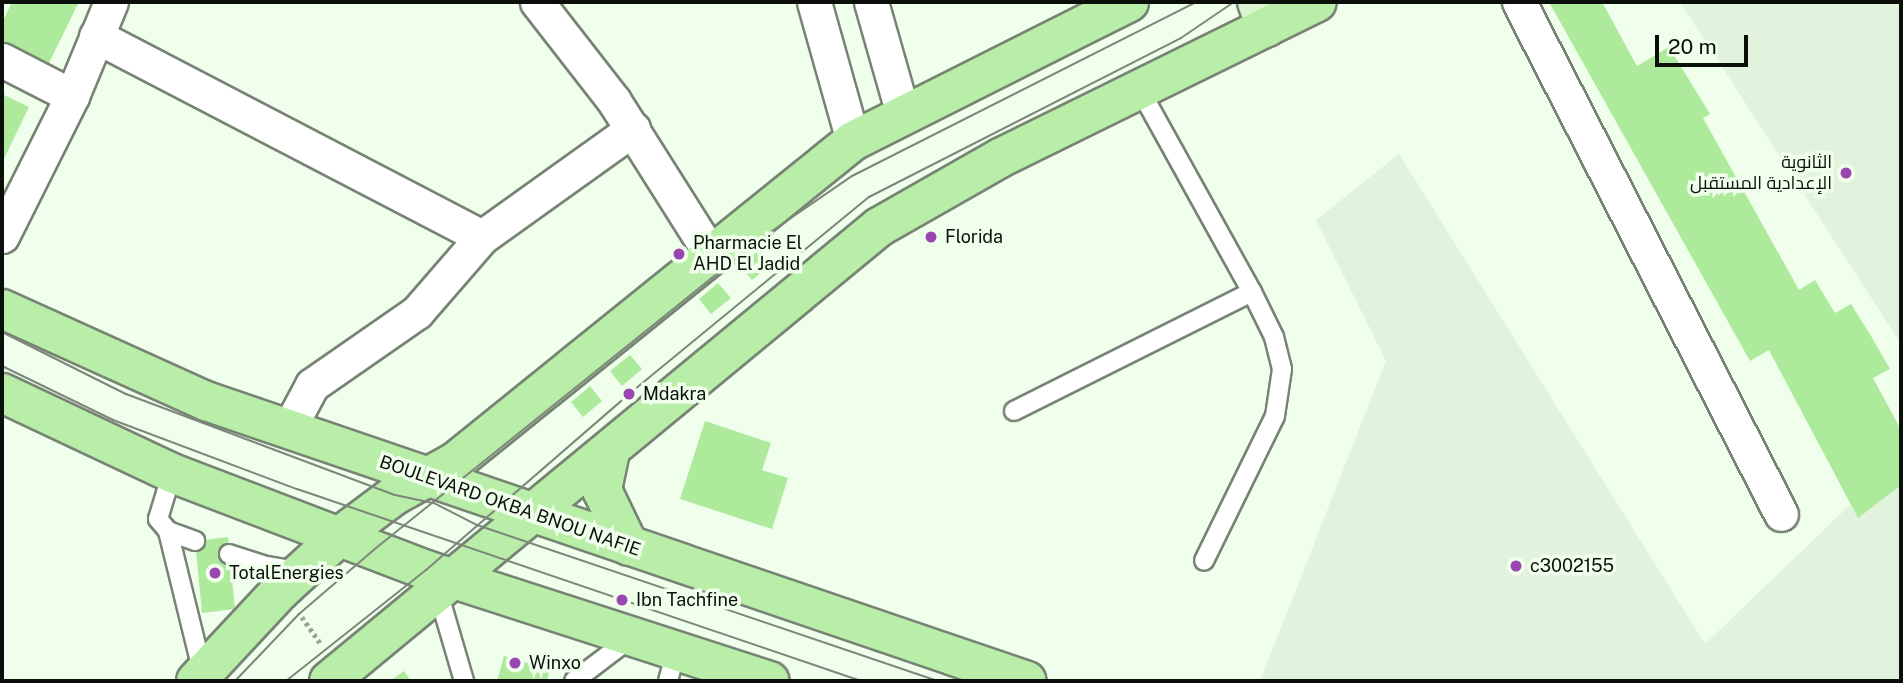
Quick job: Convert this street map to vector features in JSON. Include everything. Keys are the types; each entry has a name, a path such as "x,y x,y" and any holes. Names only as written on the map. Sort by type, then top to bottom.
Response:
{"main road":[{"path":"199,678 301,572 340,536 427,477 455,462 710,253 853,141 1129,2"},
{"path":"329,681 610,452 879,227 1000,158 1140,90 1261,14 1317,2"},
{"name":"BOULEVARD OKBA BNOU NAFIE","path":"2,309 206,401 427,477 537,511 629,546 1027,681"},
{"path":"2,393 172,473 340,536 447,585 633,636 672,666 769,681"},
{"path":"610,452 602,490 629,546"}],"street":[{"path":"2,236 12,188 72,96 111,2"},
{"path":"537,2 633,129 710,253"},
{"path":"814,2 853,141"},
{"path":"871,2 904,114"},
{"path":"1520,2 1781,514"},
{"path":"96,36 482,237"},
{"path":"2,61 72,96"},
{"path":"288,430 312,385 417,312 482,237 633,129"}],"lane":[{"path":"1140,90 1252,292 1279,350 1282,391 1275,416 1204,561"},
{"path":"1014,411 1252,292"},
{"path":"172,473 157,512 168,531 183,591 199,678"},
{"path":"168,531 195,541"},
{"path":"233,558 301,572"},
{"path":"183,591 199,582"},
{"path":"447,585 464,681"},
{"path":"573,681 633,636"}],"shaded area":[{"name":"الثانوية الإعدادية المستقبل","path":"1680,2 1901,2 1901,344"},
{"path":"1399,154 1705,644 1901,456 1901,681 1260,681 1386,361 1316,220"}],"building":[{"path":"12,2 79,2 45,71 2,50 2,23"},
{"path":"1549,2 1602,2 1637,66 1669,47 1710,114 1703,118 1799,290 1815,280 1835,313 1851,304 1871,336 1890,369 1873,378 1901,430 1901,485 1858,518 1769,350 1750,361"},
{"path":"2,94 29,107 2,163"},
{"path":"759,250 771,265 752,280 740,266"},
{"path":"718,283 731,298 711,314 699,299"},
{"path":"630,355 642,369 622,386 610,371"},
{"path":"590,386 602,401 583,417 571,402"},
{"path":"705,421 771,443 762,470 788,478 772,529 680,499"},
{"name":"TotalEnergies","path":"228,537 235,609 202,613 195,541"},
{"name":"Winxo","path":"504,656 550,670 547,681 497,681"},
{"path":"404,671 411,681 390,681"}],"tram line":[{"path":"235,681 299,614 376,548 762,238 852,176 1197,2"},
{"path":"286,681 426,570 629,394 869,197 1181,38 1234,2"},
{"path":"2,332 126,394 395,495 434,503 477,525 939,681"},
{"path":"2,366 113,420 297,489 861,681"}],"place":[{"name":"الثانوية الإعدادية المستقبل","path":"1846,173"},
{"name":"Florida","path":"931,237"},
{"name":"Pharmacie El AHD El Jadid","path":"679,254"},
{"name":"Mdakra","path":"629,394"},
{"name":"c3002155","path":"1516,566"},
{"name":"TotalEnergies","path":"215,573"},
{"name":"Ibn Tachfine","path":"622,600"},
{"name":"Winxo","path":"515,663"}]}
